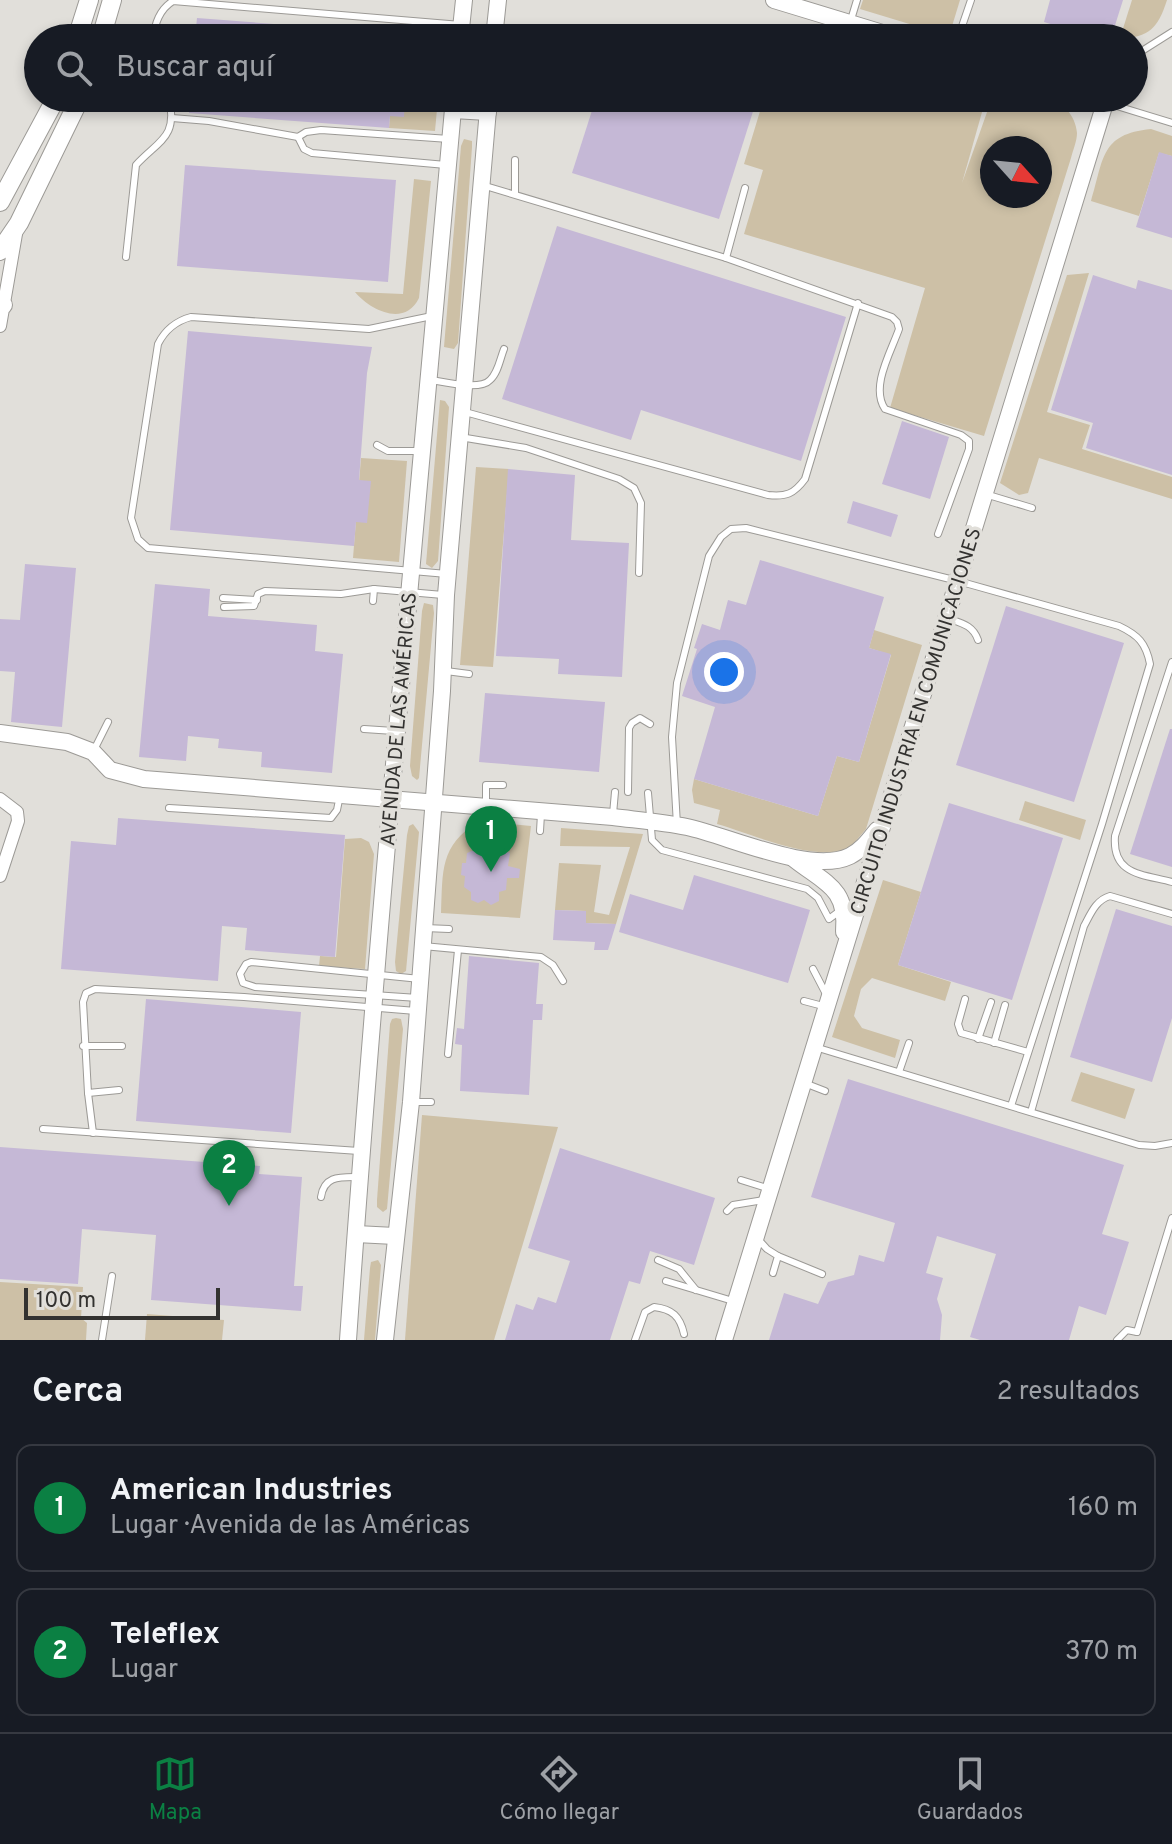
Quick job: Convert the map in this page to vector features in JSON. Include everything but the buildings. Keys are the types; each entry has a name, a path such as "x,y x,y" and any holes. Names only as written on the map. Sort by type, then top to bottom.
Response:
{"main road":[{"path":"81,24 89,0"},
{"path":"105,24 112,0"},
{"path":"461,24 464,0"},
{"path":"495,24 498,0"},
{"path":"774,0 853,24"},
{"path":"0,202 48,112"},
{"path":"0,251 19,223 73,112"},
{"name":"AVENIDA DE LAS AMÉRICAS","path":"348,1340 410,572 453,112"},
{"name":"AVENIDA DE LAS AMÉRICAS","path":"385,1340 411,1102 446,595 487,112"},
{"name":"CIRCUITO INDUSTRIA EN COMUNICACIONES","path":"724,1340 947,618 1096,112"},
{"path":"0,733 67,742 93,752 110,770 144,779 613,817 677,826 794,859 834,861 848,857 868,842 884,819"},
{"path":"794,859 838,893 844,908 840,962"},
{"path":"356,1234 395,1236"}],"street":[{"path":"0,326 19,223"},
{"path":"0,799 17,812 18,821 0,876"}],"lane":[{"path":"850,23 857,0"},
{"path":"963,24 971,0"},
{"path":"157,24 167,5 173,1 386,24"},
{"path":"1148,47 1172,32"},
{"path":"126,257 136,165 163,142 172,118 171,112"},
{"path":"1138,112 1172,123"},
{"path":"172,118 298,137 306,132 321,130 450,139"},
{"path":"298,137 304,149 312,153 448,165"},
{"path":"515,160 515,194"},
{"path":"482,185 726,258 892,317 899,329 878,389 881,403 885,409 961,435 969,441 969,449 938,534"},
{"path":"726,258 745,188"},
{"path":"462,411 783,497 795,492 805,479 858,303"},
{"path":"432,316 369,329 191,317 182,320 164,333 158,344 131,518 138,539 148,548 448,575"},
{"path":"427,379 483,385 491,380 504,349"},
{"path":"460,437 526,448 619,479 634,488 641,503 639,573"},
{"path":"377,445 388,451 421,451"},
{"path":"984,494 1032,508"},
{"path":"677,826 672,737 677,683 709,556 721,537 731,529 746,528 958,581 1119,626 1141,640 1147,648 1150,664 1011,1106"},
{"path":"373,601 374,589"},
{"path":"224,607 249,608 256,605 258,594 265,591 341,594 374,589 446,595"},
{"path":"223,598 257,600"},
{"path":"947,618 969,626 976,632 978,640"},
{"path":"1172,662 1115,836 1114,848 1120,863 1127,869 1172,882"},
{"path":"443,670 469,674"},
{"path":"628,792 629,728 640,718 650,724"},
{"path":"93,752 108,722"},
{"path":"364,729 397,732"},
{"path":"486,807 486,785 503,785"},
{"path":"613,817 615,792"},
{"path":"648,793 652,840 662,850 807,889 818,898 829,919 844,908"},
{"path":"169,808 331,818 337,810 340,795"},
{"path":"540,831 541,811"},
{"path":"1031,1112 1084,926 1094,908 1103,898 1110,896 1172,914"},
{"path":"424,927 449,929"},
{"path":"423,946 541,957 553,965 563,981"},
{"path":"448,1054 458,950"},
{"path":"418,1004 255,987 240,979 242,968 251,962 420,979"},
{"path":"804,1001 828,1003 813,969"},
{"path":"93,1133 83,1046 83,1002 86,993 95,989 418,1004"},
{"path":"965,999 958,1029 966,1036 1028,1052"},
{"path":"978,1039 991,1002"},
{"path":"994,1043 1005,1005"},
{"path":"899,1072 909,1043"},
{"path":"83,1046 122,1046"},
{"path":"814,1047 1139,1145 1172,1143"},
{"path":"803,1082 825,1091"},
{"path":"88,1093 119,1090"},
{"path":"411,1102 431,1102"},
{"path":"43,1129 363,1151"},
{"path":"321,1197 324,1185 334,1178 361,1177"},
{"path":"741,1180 769,1194"},
{"path":"727,1211 733,1205 769,1194"},
{"path":"1141,1340 1137,1332 1172,1218"},
{"path":"756,1237 778,1256 822,1274"},
{"path":"773,1273 778,1256"},
{"path":"658,1260 679,1269 696,1290"},
{"path":"102,1340 112,1276"},
{"path":"666,1281 736,1302"},
{"path":"635,1340 645,1312 654,1307 674,1312 684,1334"},
{"path":"1117,1340 1127,1330 1137,1332"}],"shaded area":[{"path":"863,0 960,0 953,24 909,24 860,9"},
{"path":"1132,0 1167,0 1151,30 1148,32 1148,24 1124,24"},
{"path":"393,112 437,112 435,131 389,128"},
{"path":"760,112 982,112 962,183 987,112 1068,112 1074,120 1076,142 984,436 890,408 925,288 744,234 763,170 744,164"},
{"path":"1151,129 1172,136 1172,156 1159,153 1139,216 1091,201 1102,161 1113,143 1122,136"},
{"path":"464,139 472,141 472,147 458,343 454,349 444,347"},
{"path":"414,179 431,181 419,298 405,312 388,313 370,305 355,292 403,294"},
{"path":"1089,273 1047,412 1090,425 1082,449 1172,477 1172,499 1039,458 1028,493 1019,495 1000,483 1067,275"},
{"path":"440,400 449,407 438,561 432,568 426,564"},
{"path":"361,458 407,461 399,562 353,558"},
{"path":"476,467 509,469 493,667 460,665"},
{"path":"424,603 433,605 434,613 417,780 412,776 410,766"},
{"path":"874,630 922,645 866,829 849,849 817,852 783,845 717,824 720,810 694,803 694,779 818,816 837,756 859,762 891,655 869,648"},
{"path":"1025,801 1086,820 1080,840 1019,820"},
{"path":"479,821 531,826 520,918 441,913 443,872 450,850 466,830"},
{"path":"413,824 419,832 406,971 401,974 396,971 395,962 407,835 409,826"},
{"path":"561,828 643,834 616,924 586,923 586,911 555,910 559,863 601,865 594,912 609,915 630,847 560,846"},
{"path":"361,838 369,842 374,854 365,969 319,966 320,956 336,957 345,839"},
{"path":"883,880 921,892 898,965 951,982 945,1001 872,978 861,989 854,1016 862,1028 900,1040 895,1058 832,1037"},
{"path":"396,1018 401,1019 403,1029 387,1209 383,1212 377,1207 377,1200 390,1024"},
{"path":"1081,1072 1135,1089 1125,1119 1071,1101"},
{"path":"422,1115 558,1127 494,1340 405,1340"},
{"path":"378,1260 381,1265 375,1340 364,1340 371,1262"},
{"path":"0,1282 83,1287 81,1318 87,1323 86,1340 0,1340"},
{"path":"147,1314 224,1320 222,1340 145,1340"}],"place":[{"name":"American Industries","path":"491,872"},
{"name":"Teleflex","path":"229,1206"}]}
